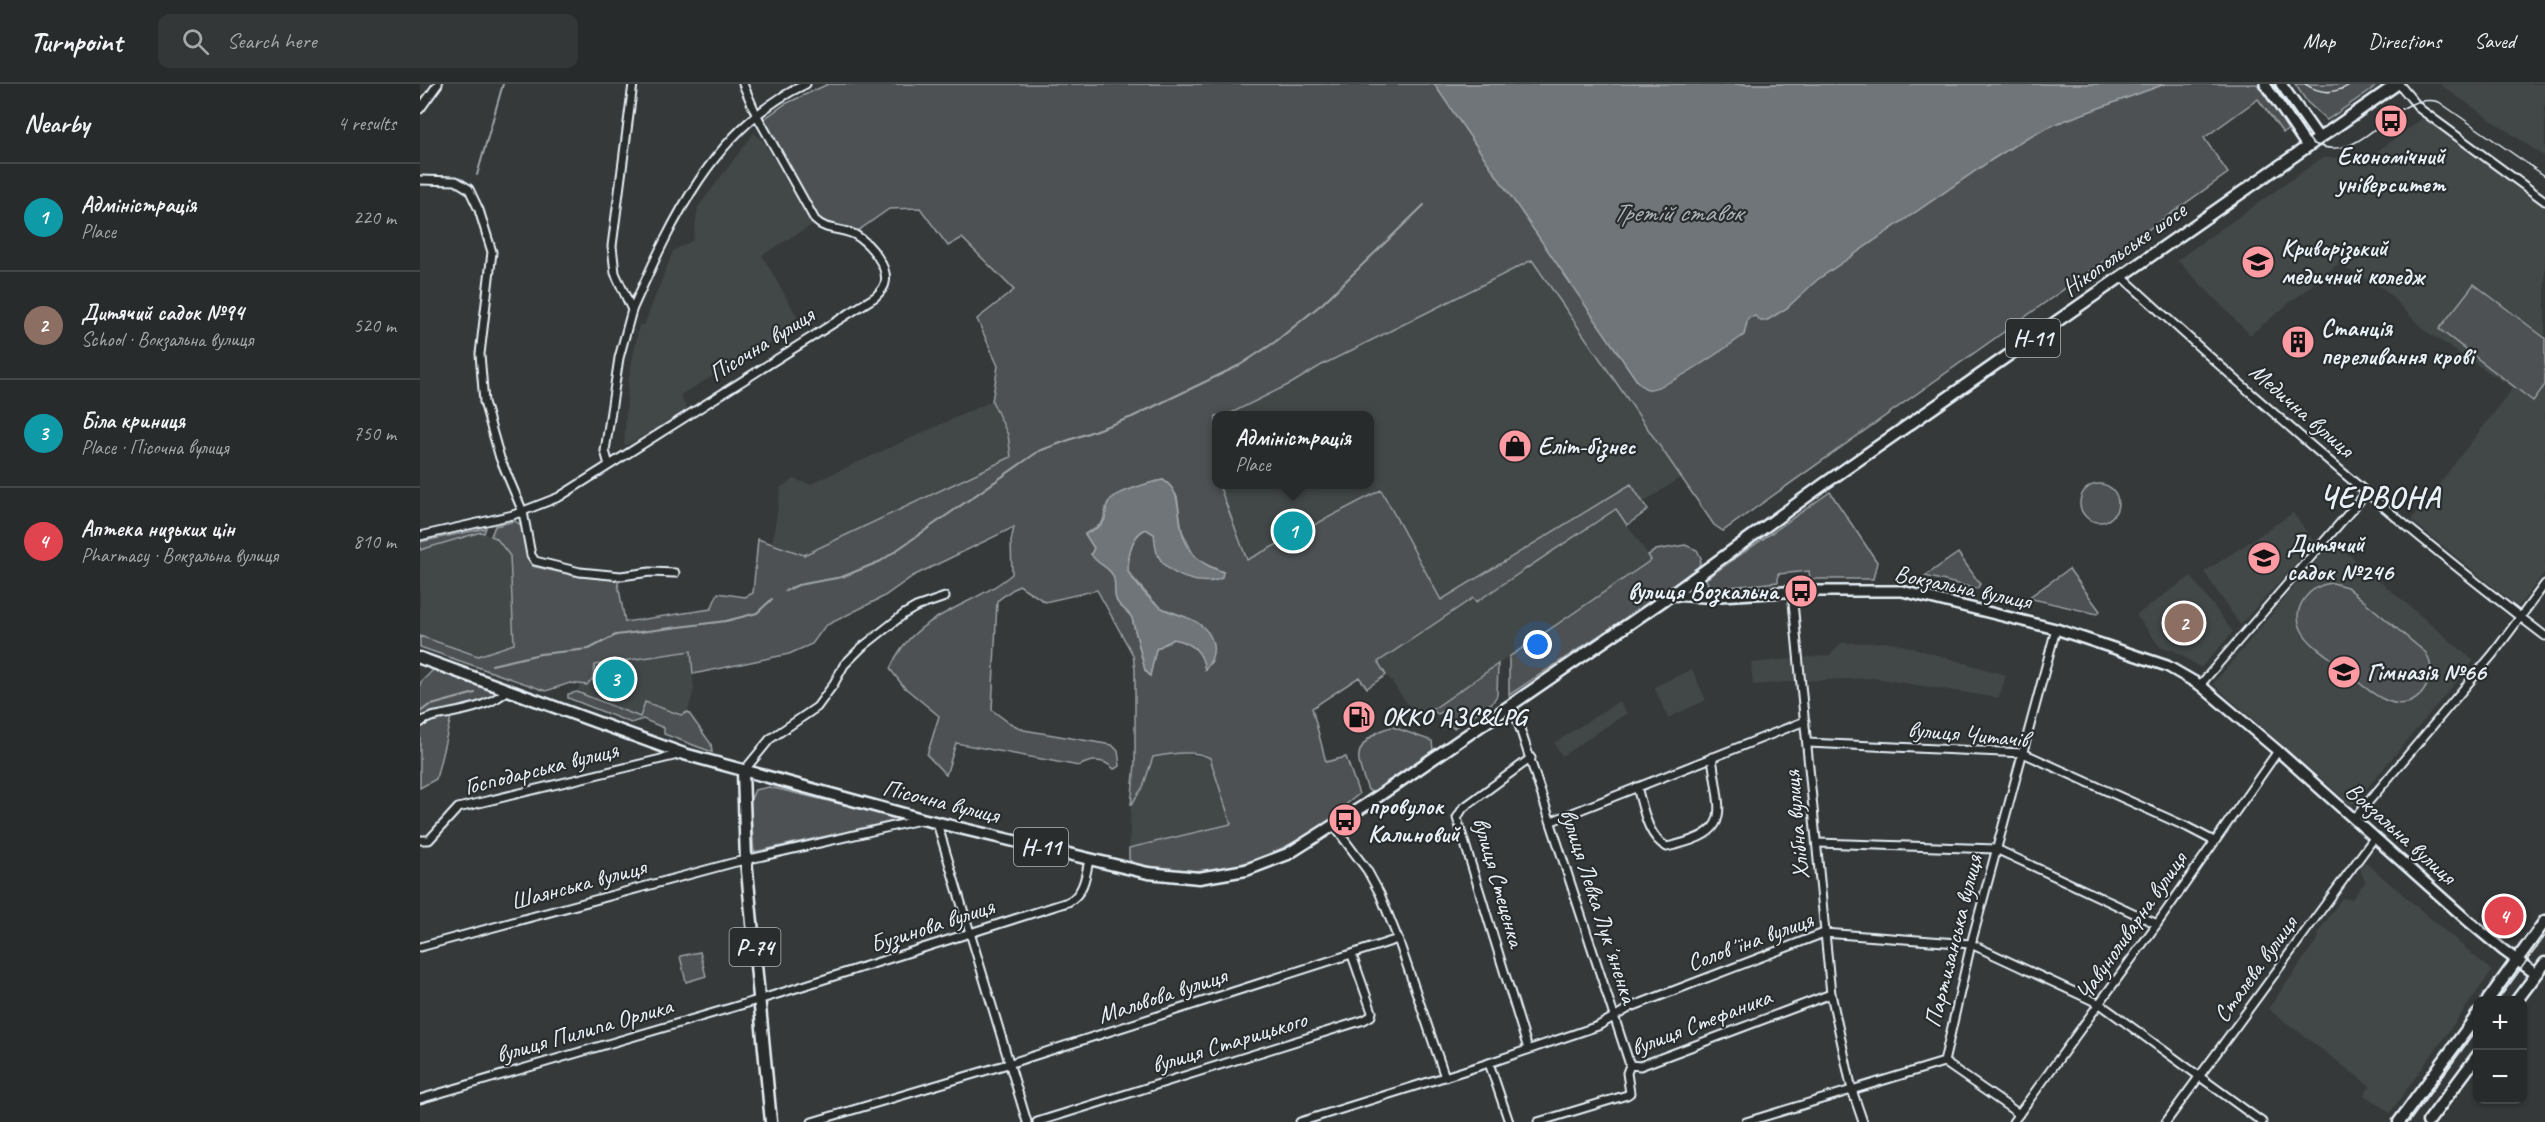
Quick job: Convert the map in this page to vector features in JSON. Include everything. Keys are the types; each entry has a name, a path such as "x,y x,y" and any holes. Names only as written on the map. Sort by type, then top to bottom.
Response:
{"main road":[{"name":"Нікопольське шосе","path":"1671,595 1824,484 2398,84"},
{"name":"Н-11","path":"1334,826 1671,595"},
{"name":"Пісочна вулиця","path":"420,658 684,754 743,772 937,823 1164,876 1217,876 1246,870 1271,862 1334,826"},
{"name":"Р-74","path":"743,772 746,860 771,1122"},
{"path":"2491,996 2545,921"},
{"path":"2520,996 2545,963"},
{"path":"2399,1122 2473,1021"},
{"path":"2428,1122 2473,1061"}],"street":[{"path":"420,109 438,84"},
{"path":"632,310 615,273 612,246 633,84"},
{"name":"Пісочна вулиця","path":"420,536 523,512 559,497 875,297 885,284 885,272 874,252 859,237 850,232 821,226 815,220 756,114 743,84"},
{"path":"609,465 605,451 619,358 632,310 666,234 708,167 732,138 756,114 782,95 806,84"},
{"path":"2265,84 2307,146"},
{"path":"2281,84 2319,138"},
{"path":"2398,84 2420,109 2545,201"},
{"path":"420,180 456,181 469,189 483,220 492,252 480,354 484,402 500,458 523,512 531,555 535,561 580,572 621,576 650,572 675,573"},
{"name":"Медична вулиця","path":"2121,276 2176,327 2367,492 2545,636"},
{"path":"2200,685 2367,492"},
{"path":"2354,819 2493,654 2545,584"},
{"name":"Вокзальна вулиця","path":"1671,595 1704,597 1792,592 1902,591 2056,629 2154,661 2182,673 2200,685 2278,751 2473,925 2536,974"},
{"name":"Хлібна вулиця","path":"1792,592 1831,994 1852,1090 1863,1122"},
{"path":"743,772 770,739 817,706 833,686 844,665 861,648 903,614 945,597"},
{"name":"Партизанська вулиця","path":"1746,1122 1944,1062 1971,944 2056,629"},
{"path":"420,723 429,716 452,713 496,700 508,690"},
{"name":"вулиця Левка Лукʼяненка","path":"1512,704 1630,1065"},
{"path":"1551,821 1804,721"},
{"name":"вулиця Читачів","path":"1808,743 2023,753 2214,841"},
{"name":"Чавуноливарна вулиця","path":"2013,1122 2100,1004 2278,751"},
{"name":"Господарська вулиця","path":"420,840 429,840 458,808 684,754"},
{"path":"1637,787 1652,832 1659,843 1667,847 1701,837 1714,829 1719,818 1712,757"},
{"name":"вулиця Стеценка","path":"1528,1049 1457,818 1462,808 1531,758"},
{"name":"Шаянська вулиця","path":"420,947 746,860 922,819"},
{"path":"937,823 1027,1122"},
{"path":"1334,826 1380,894 1398,939 1445,1077"},
{"name":"Сталева вулиця","path":"2166,1122 2374,838"},
{"path":"1818,843 1996,849 2157,924"},
{"name":"Бузинова вулиця","path":"760,1000 969,935 1076,898 1085,878 1089,859"},
{"name":"Соловʼїна вулиця","path":"1300,1122 1488,1064 1598,1026 1631,1007 1824,933 1971,944 2100,1004 2262,1122"},
{"name":"Мальвова вулиця","path":"812,1122 1008,1064 1398,939"},
{"name":"вулиця Старицького","path":"1037,1122 1365,1020 1371,1016 1372,1012 1352,955"},
{"name":"вулиця Стефаника","path":"1538,1122 1627,1095 1630,1093 1627,1073 1630,1065 1640,1066 1831,994"},
{"name":"вулиця Пилипа Орлика","path":"420,1099 760,1000"},
{"path":"1944,1062 2019,1114"},
{"path":"1488,1064 1509,1122"}],"shaded area":[{"path":"828,84 2257,84 2289,129 2283,133 2258,99 2204,138 2228,173 1723,531 1714,525 1532,260 1235,411 1212,411 1212,489 1220,489 1247,560 1381,490 1441,600 1631,484 1648,510 1627,525 1616,509 1476,602 1473,598 1378,662 1386,675 1367,688 1359,677 1312,708 1326,762 1346,757 1359,794 1344,806 1341,813 1278,850 1244,863 1190,871 1135,866 1129,859 1129,848 1231,824 1210,758 1204,755 1182,753 1153,757 1143,787 1131,805 1135,764 1133,655 1097,590 1045,602 1019,585 997,601 992,710 1024,730 1112,745 1118,751 1120,766 1114,769 1098,761 1079,766 956,743 946,775 927,755 939,716 904,687 890,669 900,650 927,624 996,586 1012,574 1011,541 1014,527 913,576 883,597 825,626 812,644 789,654 693,674 691,651 595,665 593,678 587,685 570,683 546,691 420,647 420,636 478,656 514,644 510,556 497,539 491,536 495,526 515,521 522,526 532,566 580,577 617,578 625,622 711,609 718,593 745,597 753,593 758,539 804,555 1011,457 1008,435 992,401 998,366 977,319 1014,290 962,238 948,246 920,208 889,209 859,230 832,227 823,223 810,208 764,119 785,104","holes":["1163,480 1177,496 1182,531 1198,561 1223,572 1197,581 1175,572 1154,534 1146,529 1133,542 1129,554 1128,572 1162,608 1186,617 1212,661 1205,669 1204,662 1195,648 1173,639 1156,649 1150,675 1145,670 1132,618 1116,599 1115,579 1108,569 1091,554 1094,548 1085,534 1098,527 1104,519 1105,508 1119,498 1140,487"]},
{"path":"2295,84 2379,84 2327,120 2307,102"},
{"path":"2439,84 2545,84 2545,157"},
{"path":"2423,118 2545,207 2545,572 2518,607 2411,520 2513,388 2425,331 2385,290 2338,264 2250,335 2177,260 2322,158 2371,156"},
{"path":"754,133 764,142 812,225 762,255 802,325 680,395 688,411 627,445 624,444 628,382 639,325 644,325 673,251 693,240 698,207"},
{"name":"Еліт-бізнес","path":"1532,260 1681,477 1643,503 1631,485 1440,600 1381,490 1247,560 1220,489 1374,489 1374,411 1235,411 1292,383 1320,366"},
{"path":"2474,284 2545,338 2545,385 2533,401 2439,329"},
{"path":"992,401 1008,435 1011,457 804,555 772,544 781,487 794,479 810,484"},
{"path":"2099,484 2113,489 2118,503 2113,517 2099,522 2085,517 2080,503 2085,489"},
{"path":"1830,492 1877,562 1873,579 1810,579 1809,571 1778,574 1778,582 1710,589 1706,579"},
{"path":"1616,508 1651,559 1423,716 1412,710 1377,662 1474,597 1477,602"},
{"name":"Дитячий садок №246","path":"2293,513 2315,543 2240,625 2204,572"},
{"path":"486,528 484,533 420,550 420,542"},
{"path":"481,532 497,539 510,556 514,644 478,656 420,636 420,550"},
{"name":"Гімназія №66","path":"2333,541 2474,661 2352,806 2213,684"},
{"path":"1685,545 1697,550 1701,558 1699,566 1656,598 1509,695 1509,657 1651,560 1648,555 1656,550"},
{"path":"1958,553 1980,584 1977,589 1925,576"},
{"path":"2069,569 2100,611 2097,614 2028,598"},
{"path":"2191,576 2233,632 2201,668 2175,651 2161,648 2136,615"},
{"path":"2333,583 2347,587 2426,653 2430,661 2430,679 2416,699 2404,703 2392,703 2380,697 2356,680 2305,636 2299,622 2300,606 2309,593 2316,588"},
{"path":"1892,642 2006,675 1999,698 1873,678 1753,685 1751,663 1830,655 1841,643"},
{"path":"691,651 694,690 688,712 681,715 646,702 640,717 577,692 587,666"},
{"path":"439,664 508,690 496,700 452,713 436,779 420,788 420,683"},
{"path":"1498,664 1497,695 1493,702 1454,728 1445,724 1450,720 1444,711 1438,714 1432,710"},
{"path":"1692,669 1706,700 1668,718 1654,687"},
{"path":"577,692 640,717 645,702 681,715 688,712 711,744 712,752 664,734 664,728 643,719 631,723 568,698 568,694"},
{"path":"1619,701 1627,713 1562,756 1554,743"},
{"path":"1393,727 1432,741 1433,750 1372,792 1368,790 1362,774 1359,753 1367,740 1383,729"},
{"path":"1178,753 1210,758 1231,825 1129,848 1131,805 1143,787 1152,757"},
{"path":"769,787 903,819 754,852 750,801 755,790"},
{"path":"2365,862 2492,971 2390,1113 2364,1095 2370,1086 2268,1009 2319,937 2317,934 2342,898 2352,899 2365,882 2360,869"},
{"path":"700,952 706,976 686,982 680,956"}],"water":[{"name":"Третій ставок","path":"1434,84 2165,84 2058,123 2026,138 1817,280 1787,308 1766,321 1761,321 1755,316 1748,318 1744,335 1682,375 1649,389 1637,381"},
{"path":"1163,480 1172,488 1177,499 1184,538 1191,551 1203,562 1223,572 1222,578 1214,581 1195,581 1185,578 1176,574 1162,561 1156,551 1154,534 1146,529 1136,537 1129,560 1128,572 1131,577 1160,607 1194,620 1204,628 1209,633 1213,645 1212,658 1205,670 1199,652 1195,648 1173,639 1156,649 1150,676 1145,670 1132,618 1116,599 1113,577 1110,571 1091,554 1094,548 1085,534 1103,523 1107,504 1115,496 1136,487"}],"waterway":[{"path":"477,175 503,84"},
{"path":"785,591 798,585 842,577 881,561 1039,451 1132,417 1240,365 1275,342 1323,303 1424,205"},
{"path":"492,665 540,654 589,649 616,635 726,621 757,613 772,599"},
{"path":"420,712 428,706 475,693"}],"tram line":[{"path":"2271,84 2312,143 2331,148 2348,146 2406,107 2422,101 2439,102 2545,176"},
{"path":"2305,84 2316,90 2328,92 2340,90 2351,84"},
{"path":"2501,996 2545,936"},
{"path":"2409,1122 2473,1035"}],"place":[{"name":"Економічний університет","path":"2391,121"},
{"name":"Криворізький медичний коледж","path":"2258,262"},
{"name":"Станція переливання крові","path":"2298,342"},
{"name":"Еліт-бізнес","path":"1515,446"},
{"name":"Адміністрація","path":"1293,531"},
{"name":"Дитячий садок №246","path":"2264,558"},
{"name":"вулиця Возкальна","path":"1801,591"},
{"name":"Дитячий садок №94","path":"2184,623"},
{"name":"Гімназія №66","path":"2344,672"},
{"name":"Біла криниця","path":"615,679"},
{"name":"ОККО АЗС&LPG","path":"1359,717"},
{"name":"провулок Калиновий","path":"1345,820"},
{"name":"Аптека низьких цін","path":"2504,916"}],"district":[{"name":"ЧЕРВОНА","path":"2380,497"}]}
